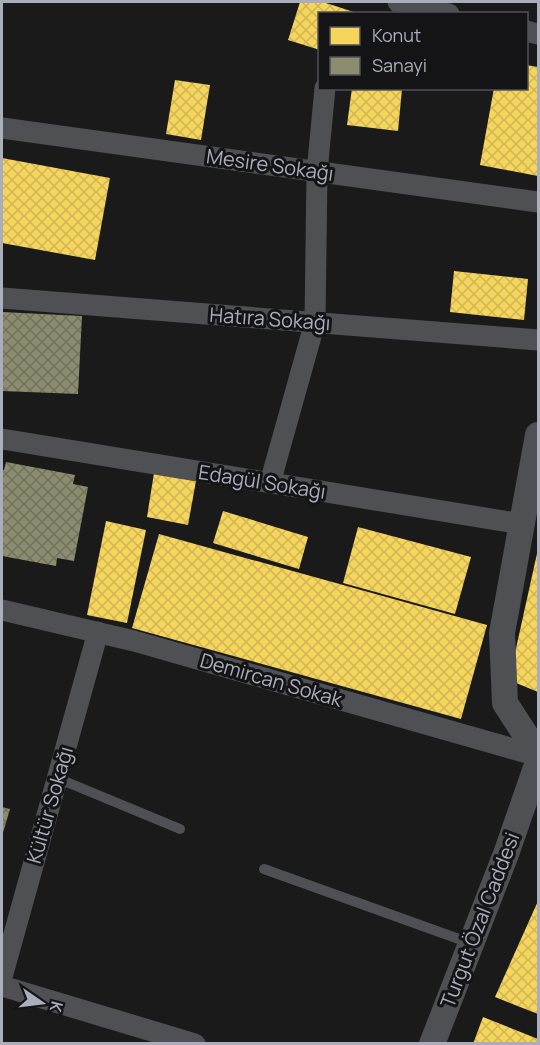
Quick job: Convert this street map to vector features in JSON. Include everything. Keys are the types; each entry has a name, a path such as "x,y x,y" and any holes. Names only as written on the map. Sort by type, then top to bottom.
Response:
{"street":[{"path":"398,2 440,12"},
{"path":"270,483 315,322 317,171 325,90"},
{"name":"Mesire Sokağı","path":"2,128 538,202"},
{"name":"Hatıra Sokağı","path":"2,298 538,339"},
{"path":"538,435 502,633 505,703 538,755"},
{"name":"Edagül Sokağı","path":"2,439 522,524"},
{"name":"Demircan Sokak","path":"2,610 98,632 538,755"},
{"name":"Kültür Sokağı","path":"2,977 98,632"},
{"name":"Turgut Özal Caddesi","path":"432,1044 538,762"},
{"path":"2,986 195,1044"}],"lane":[{"path":"57,778 180,829"},
{"path":"264,869 471,943"}],"building: Konut":[{"path":"300,2 323,2 354,12 318,12 318,49 288,40"},
{"path":"528,65 538,67 538,176 480,165 494,90 528,90"},
{"path":"175,80 210,85 201,140 166,134"},
{"path":"352,90 402,90 398,131 347,125"},
{"path":"2,158 110,178 95,260 2,243"},
{"path":"454,271 528,279 524,320 450,312"},
{"path":"154,473 196,481 188,525 147,517"},
{"path":"223,511 308,537 299,569 213,543"},
{"path":"106,521 146,530 127,623 87,615"},
{"path":"358,527 471,557 455,614 343,583"},
{"path":"159,534 487,625 461,719 132,628"},
{"path":"538,549 538,692 509,680"},
{"path":"538,901 538,1014 495,997"},
{"path":"483,1017 538,1039 538,1044 473,1044"}],"building: Sanayi":[{"path":"2,312 82,316 78,394 2,391"},
{"path":"6,462 75,475 73,484 88,487 74,561 57,558 56,566 2,556 2,470"},
{"path":"2,807 10,809 2,836"}]}
